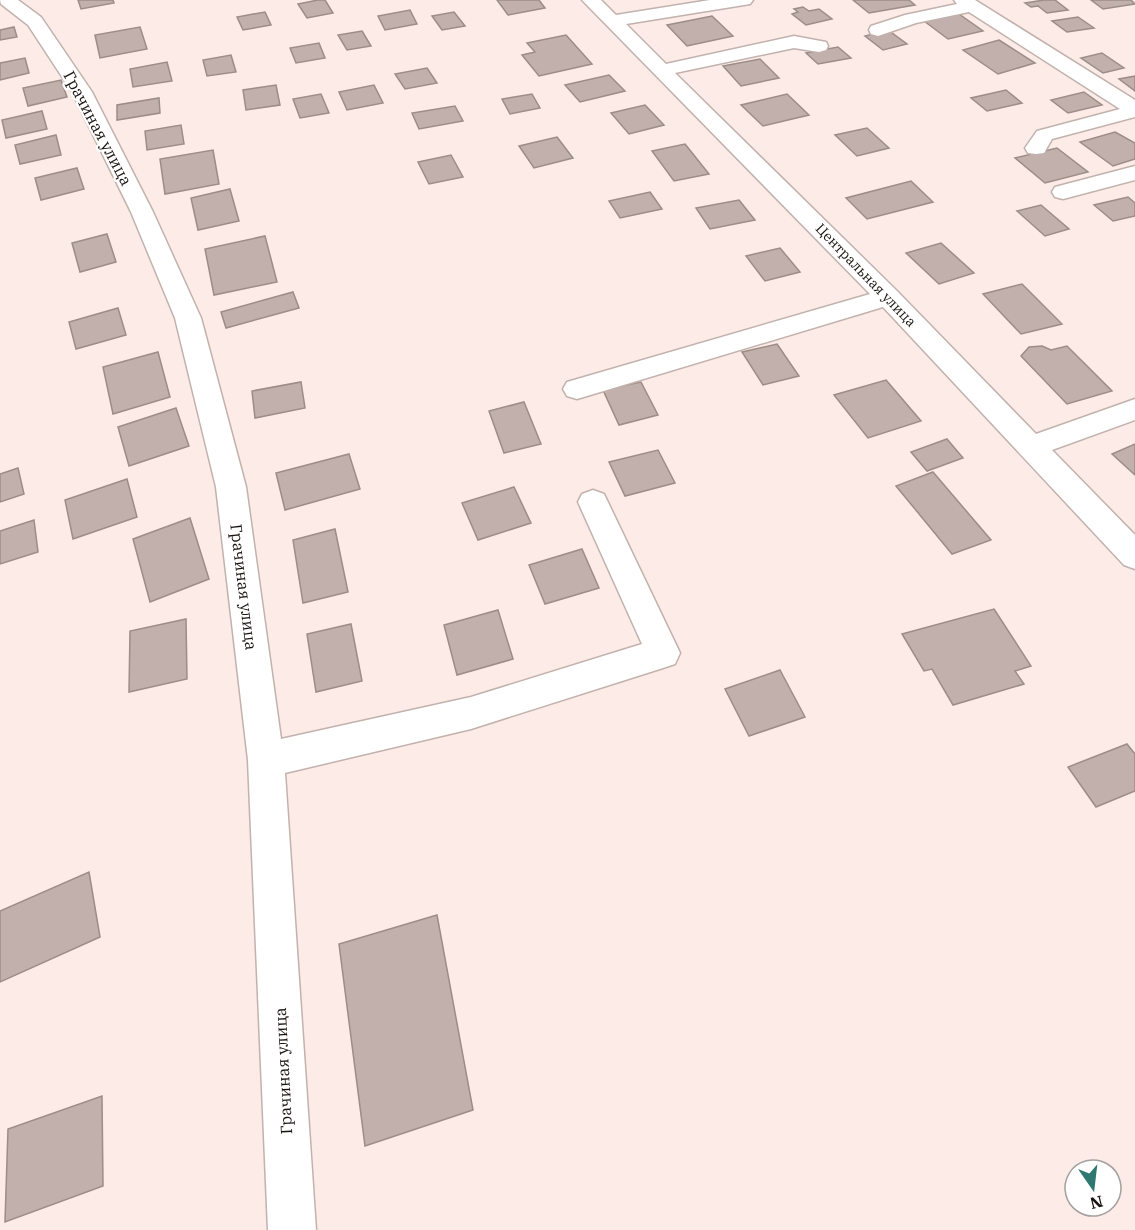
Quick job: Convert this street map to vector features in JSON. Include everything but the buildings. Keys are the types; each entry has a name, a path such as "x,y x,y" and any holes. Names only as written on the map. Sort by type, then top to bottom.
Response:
{"street":[{"name":"Грачиная улица","path":"7,0 35,21 82,92 142,212 188,318 231,487 266,760 292,1230"},
{"name":"Центральная улица","path":"591,0 888,297 1135,556"},
{"path":"612,21 744,0"},
{"path":"878,30 911,18 967,3 1135,110"},
{"path":"663,70 794,42 819,46"},
{"path":"1036,148 1044,135 1135,110"},
{"path":"1063,192 1135,172"},
{"path":"577,388 888,297"},
{"path":"1030,447 1135,409"},
{"path":"266,760 471,713 663,653 593,502"}]}
